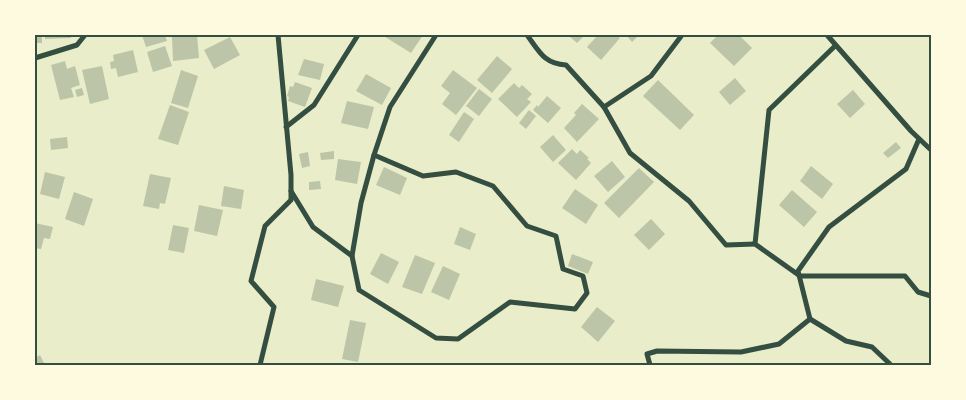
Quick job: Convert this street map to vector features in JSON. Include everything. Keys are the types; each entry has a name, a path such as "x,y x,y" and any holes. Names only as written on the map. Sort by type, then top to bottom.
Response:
{"street":[{"path":"35,58 77,45 86,35"},
{"path":"260,365 274,307 251,281 265,226 291,200 278,35"},
{"path":"286,128 314,104 358,35"},
{"path":"374,155 423,176 456,172 493,186 527,226 556,236 563,268 582,276 587,293 575,309 510,302 458,339 436,338 359,290 352,256 361,203 374,155 390,107 436,35"},
{"path":"527,35 549,62 566,65 604,107 630,154 689,201 726,245 755,244 800,276 904,276 918,292 931,296"},
{"path":"604,107 652,76 682,35"},
{"path":"827,35 919,139 931,150"},
{"path":"755,244 769,110 835,46"},
{"path":"891,365 872,347 846,341 810,319 798,271 829,226 906,169 919,139"},
{"path":"291,191 313,226 352,256"},
{"path":"650,365 647,354 657,351 741,352 779,344 810,319"}],"building":[{"path":"35,35 42,35 42,43 35,43"},
{"path":"45,35 71,35 71,38 45,39"},
{"path":"142,35 165,35 167,41 146,47"},
{"path":"197,35 199,58 173,61 172,37"},
{"path":"382,35 423,35 411,53"},
{"path":"568,35 585,35 577,43"},
{"path":"598,35 616,35 620,38 601,60 587,47"},
{"path":"626,35 639,35 632,42"},
{"path":"716,35 739,35 752,48 734,66 710,43"},
{"path":"230,37 240,55 214,69 204,50"},
{"path":"165,46 172,66 153,72 147,52"},
{"path":"133,50 138,72 118,77 116,68 111,69 110,62 114,61 113,55"},
{"path":"497,56 512,69 492,93 477,80"},
{"path":"304,59 324,64 320,80 298,75"},
{"path":"65,61 67,69 75,66 80,85 71,88 74,97 60,100 51,65"},
{"path":"102,66 109,99 90,104 82,70"},
{"path":"181,70 198,76 188,108 171,103"},
{"path":"453,70 477,88 456,115 442,104 450,93 441,86"},
{"path":"366,74 391,88 382,105 356,91"},
{"path":"735,78 746,91 730,105 719,92"},
{"path":"658,80 694,115 680,130 643,96"},
{"path":"295,82 312,88 305,107 288,101 289,97 287,96 290,86 293,87"},
{"path":"514,83 519,88 522,85 532,94 527,99 531,102 517,117 498,99"},
{"path":"82,88 84,95 77,97 75,90"},
{"path":"479,89 492,99 479,116 466,106"},
{"path":"853,90 865,104 850,118 837,104"},
{"path":"547,96 561,108 548,123 533,110"},
{"path":"347,101 374,107 368,129 341,123"},
{"path":"582,104 599,119 577,142 564,128 576,115 574,113"},
{"path":"170,105 189,112 178,145 158,139"},
{"path":"529,110 536,116 526,129 519,123"},
{"path":"464,112 474,119 459,142 449,135"},
{"path":"553,135 566,150 553,162 540,147"},
{"path":"67,137 68,148 51,150 50,139"},
{"path":"896,142 901,148 888,158 883,153"},
{"path":"572,149 577,154 580,150 589,158 587,159 591,163 576,180 558,163"},
{"path":"334,151 334,159 321,160 320,153"},
{"path":"308,152 310,166 302,168 299,154"},
{"path":"338,159 361,162 357,184 335,180"},
{"path":"612,161 625,177 608,192 594,176"},
{"path":"811,166 833,184 822,199 800,181"},
{"path":"384,167 407,178 400,195 376,185"},
{"path":"639,168 654,182 619,218 604,203"},
{"path":"45,172 65,177 59,199 40,194"},
{"path":"150,174 171,178 165,204 160,203 159,209 143,206"},
{"path":"320,181 321,189 309,190 309,182"},
{"path":"224,186 244,190 241,209 221,206"},
{"path":"575,189 598,205 586,224 562,208"},
{"path":"792,190 817,212 804,227 779,205"},
{"path":"74,192 93,199 84,226 65,219"},
{"path":"199,205 223,210 217,236 194,231"},
{"path":"651,219 665,234 649,250 634,235"},
{"path":"35,223 53,227 50,239 44,238 41,249 35,248"},
{"path":"173,225 189,228 184,253 168,250"},
{"path":"460,227 476,234 470,250 454,244"},
{"path":"381,253 399,262 388,284 370,274"},
{"path":"572,254 593,262 588,274 568,266"},
{"path":"415,255 435,263 422,294 402,287"},
{"path":"443,266 460,274 449,300 431,292"},
{"path":"316,279 344,286 338,307 311,300"},
{"path":"597,307 615,321 598,342 581,327"},
{"path":"350,320 366,323 358,362 342,359"},
{"path":"40,355 45,365 35,365 35,358"}]}
